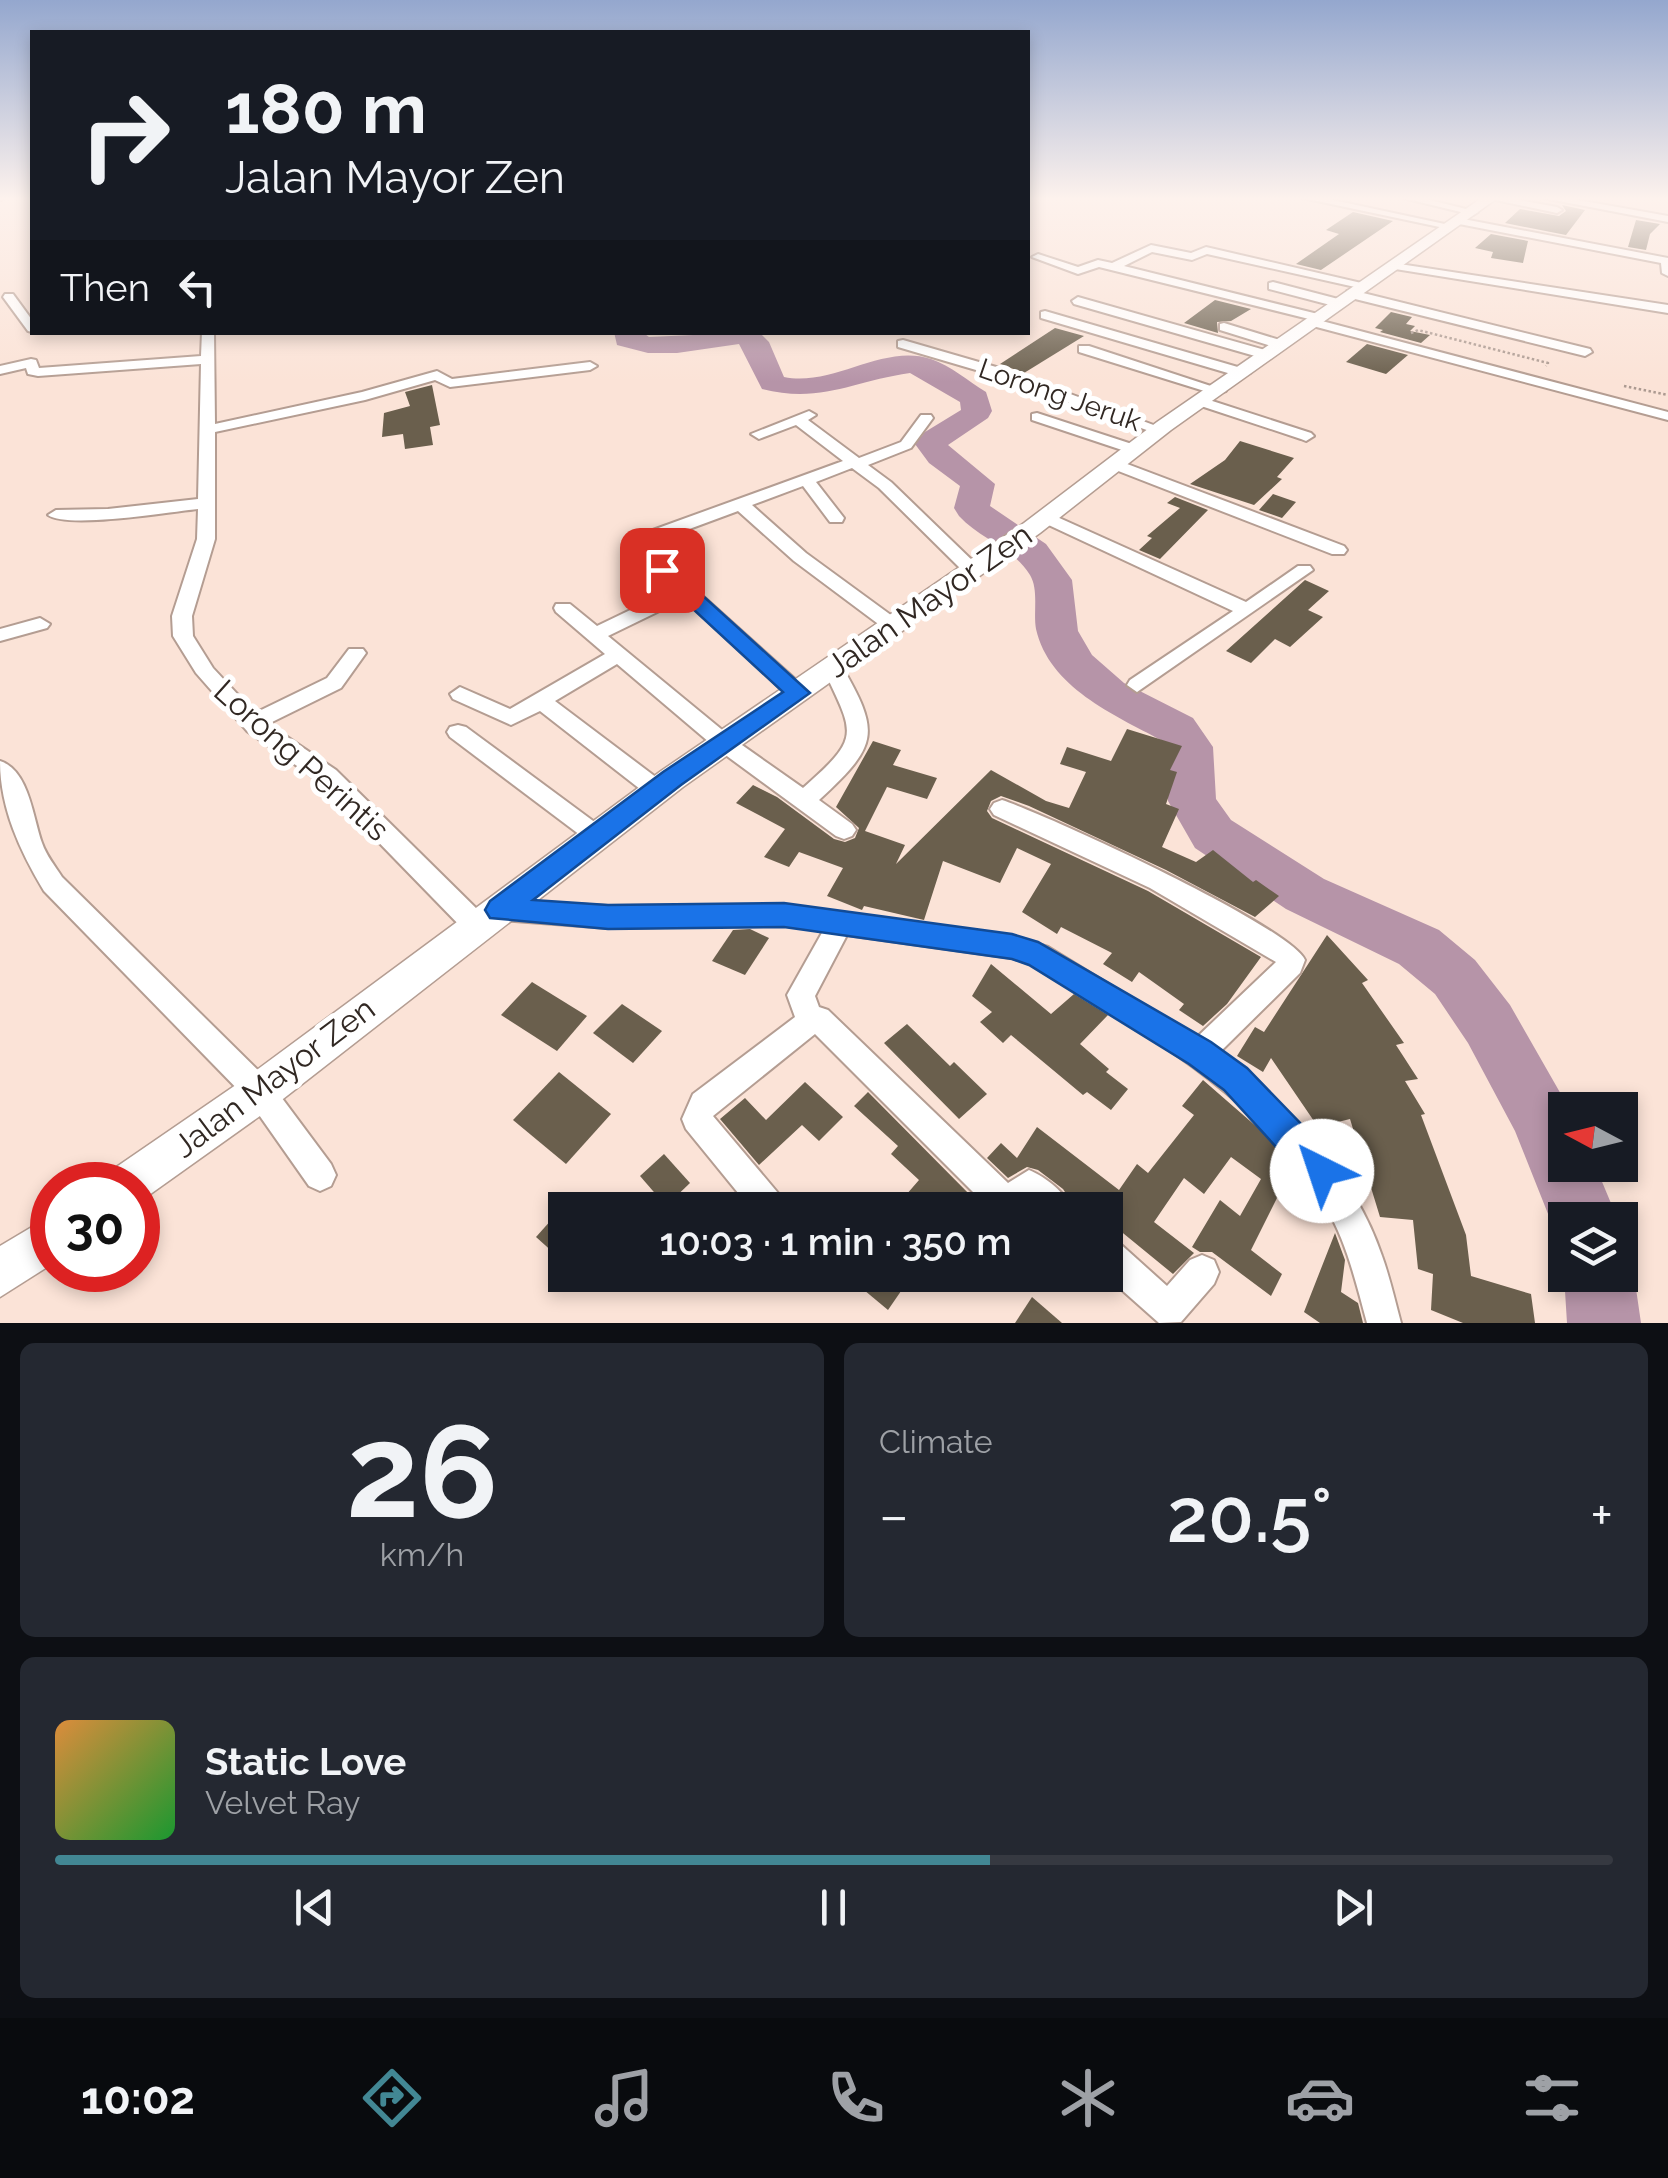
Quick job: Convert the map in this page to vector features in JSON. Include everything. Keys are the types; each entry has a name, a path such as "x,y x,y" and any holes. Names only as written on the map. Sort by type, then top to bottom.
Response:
{"street":[{"path":"1043,259 1078,271 1098,263 1668,416"},
{"path":"1113,267 1130,259"},
{"path":"1236,259 1351,294 1585,352"},
{"name":"Jalan Mayor Zen","path":"160,1162 260,1092 657,790 972,570 1133,449 1403,259"},
{"path":"1393,266 1668,310"},
{"path":"1273,286 1351,294"},
{"path":"10,296 30,324"},
{"path":"1078,301 1261,360"},
{"path":"1045,315 1261,360"},
{"path":"1224,327 1261,360"},
{"path":"34,335 32,363 33,371 38,372 210,359"},
{"name":"Lorong Perintis","path":"208,335 206,539 183,626 206,673 252,723 328,776 488,917"},
{"name":"Lorong Jeruk","path":"902,344 998,372 1160,430"},
{"path":"1084,349 1306,436"},
{"path":"0,370 32,363"},
{"path":"205,430 365,396 438,375 450,383 590,366"},
{"path":"1037,416 1133,449"},
{"path":"759,434 805,417 885,485 972,570"},
{"path":"798,693 634,542 906,444 926,418"},
{"path":"1114,464 1338,550"},
{"path":"805,479 836,518"},
{"path":"56,515 108,514 208,503"},
{"path":"739,503 892,625"},
{"path":"1039,522 1247,610"},
{"path":"1136,685 1304,570"},
{"path":"595,634 685,591"},
{"path":"563,608 724,743 844,830"},
{"path":"0,635 40,624"},
{"path":"252,723 334,683 356,653"},
{"path":"460,694 507,718 620,654"},
{"path":"805,800 850,757 860,733 860,724 834,668"},
{"path":"541,701 657,790"},
{"path":"458,732 596,835"},
{"path":"0,768 10,778 32,850 53,884 260,1092 320,1174"},
{"path":"1002,808 1159,881 1274,945 1292,960 1291,966 1200,1053"},
{"path":"488,917 784,915 1012,947 1038,955 1236,1079 1322,1171 1369,1258 1384,1323"},
{"path":"811,1021 801,995 840,924"},
{"path":"757,1192 697,1119 703,1104 811,1021 818,1020 995,1192"},
{"path":"0,1274 30,1253"},
{"path":"1123,1269 1170,1310 1202,1272"}],"building":[{"path":"1304,259 1338,259 1321,270 1296,264"},
{"path":"1215,300 1251,309 1231,321 1217,322 1218,333 1184,323"},
{"path":"1391,312 1412,317 1406,324 1415,326 1410,331 1430,335 1421,343 1380,332 1383,330 1375,328"},
{"path":"1055,328 1084,336 1024,373 1000,364"},
{"path":"1367,344 1408,355 1386,374 1346,362"},
{"path":"432,385 440,425 430,427 433,445 405,449 403,434 382,437 384,413 410,406 405,392"},
{"path":"1240,441 1294,458 1277,477 1282,479 1254,505 1190,484 1225,460"},
{"path":"1273,494 1296,502 1282,518 1259,510"},
{"path":"1175,497 1208,510 1160,559 1139,550 1152,538 1147,536 1180,508 1167,503"},
{"path":"1305,580 1329,591 1308,610 1323,617 1290,647 1275,639 1251,663 1226,651"},
{"path":"1127,729 1182,746 1170,770 1177,772 1166,804 1179,809 1162,847 1196,862 1213,850 1253,882 1256,880 1279,896 1255,917 1029,806 1001,796 991,801 987,811 992,818 1148,891 1261,957 1227,1004 1203,1026 1179,1010 1184,1004 1139,972 1132,982 1103,964 1112,953 1061,927 1057,934 1022,912 1051,864 1017,848 1000,883 943,861 924,920 864,906 862,910 827,896 843,868 799,852 789,867 764,857 785,829 736,803 753,785 777,797 834,839 845,842 855,838 859,828 836,807 873,741 901,750 893,765 937,778 927,799 887,787 865,831 905,845 896,864 991,770 1046,801 1069,808 1086,772 1060,764 1067,747 1111,761"},
{"path":"750,929 769,938 745,975 712,961 733,930"},
{"path":"1327,935 1368,980 1362,983 1404,1043 1396,1045 1418,1079 1405,1081 1425,1114 1421,1115 1466,1235 1471,1276 1531,1294 1535,1323 1463,1323 1431,1310 1433,1274 1418,1269 1413,1220 1380,1217 1350,1119 1318,1127 1271,1058 1263,1072 1237,1056 1255,1027 1264,1032"},
{"path":"991,964 1051,1014 1074,994 1108,1015 1080,1044 1128,1089 1111,1110 1087,1092 1083,1095 1011,1035 1003,1043 980,1022 992,1012 972,996"},
{"path":"532,982 587,1016 557,1051 501,1015"},
{"path":"622,1004 662,1031 633,1063 593,1033"},
{"path":"907,1024 950,1066 954,1062 987,1094 959,1119 884,1043"},
{"path":"559,1072 611,1114 566,1164 513,1120"},
{"path":"1203,1080 1265,1134 1293,1166 1251,1250 1282,1274 1271,1296 1212,1252 1192,1247 1220,1200 1240,1216 1261,1179 1231,1157 1204,1194 1184,1178 1154,1222 1194,1253 1173,1274 1123,1233 1123,1192 1065,1192 1038,1170 1027,1167 1008,1178 987,1158 1001,1143 1017,1158 1037,1127 1119,1190 1137,1164 1148,1173 1194,1115 1182,1106"},
{"path":"805,1082 843,1117 819,1141 802,1125 759,1165 720,1119 745,1098 766,1120"},
{"path":"868,1092 967,1192 909,1192 919,1180 891,1154 898,1146 854,1106"},
{"path":"664,1154 690,1183 681,1192 654,1192 640,1176"},
{"path":"548,1224 548,1248 536,1237"},
{"path":"1335,1233 1345,1260 1341,1292 1358,1303 1363,1323 1320,1323 1304,1312"},
{"path":"866,1292 900,1292 888,1310"},
{"path":"1032,1297 1062,1323 1015,1323"}],"waterway":[{"path":"628,335 627,339 648,345 677,345 725,335"},
{"path":"725,335 745,336 755,342 772,383 816,387 910,364 928,368 975,398 977,411 931,444 940,456 978,484 972,508 1033,552 1053,580 1057,631 1076,664 1108,693 1177,729 1190,747 1192,801 1213,834 1305,894 1419,947 1455,977 1489,1024 1541,1116 1577,1202"},
{"path":"1601,1292 1604,1323"}],"route":[{"path":"662,570 798,693 672,779 500,910 608,917 784,915 1012,947 1038,955 1236,1079 1322,1171"}]}
